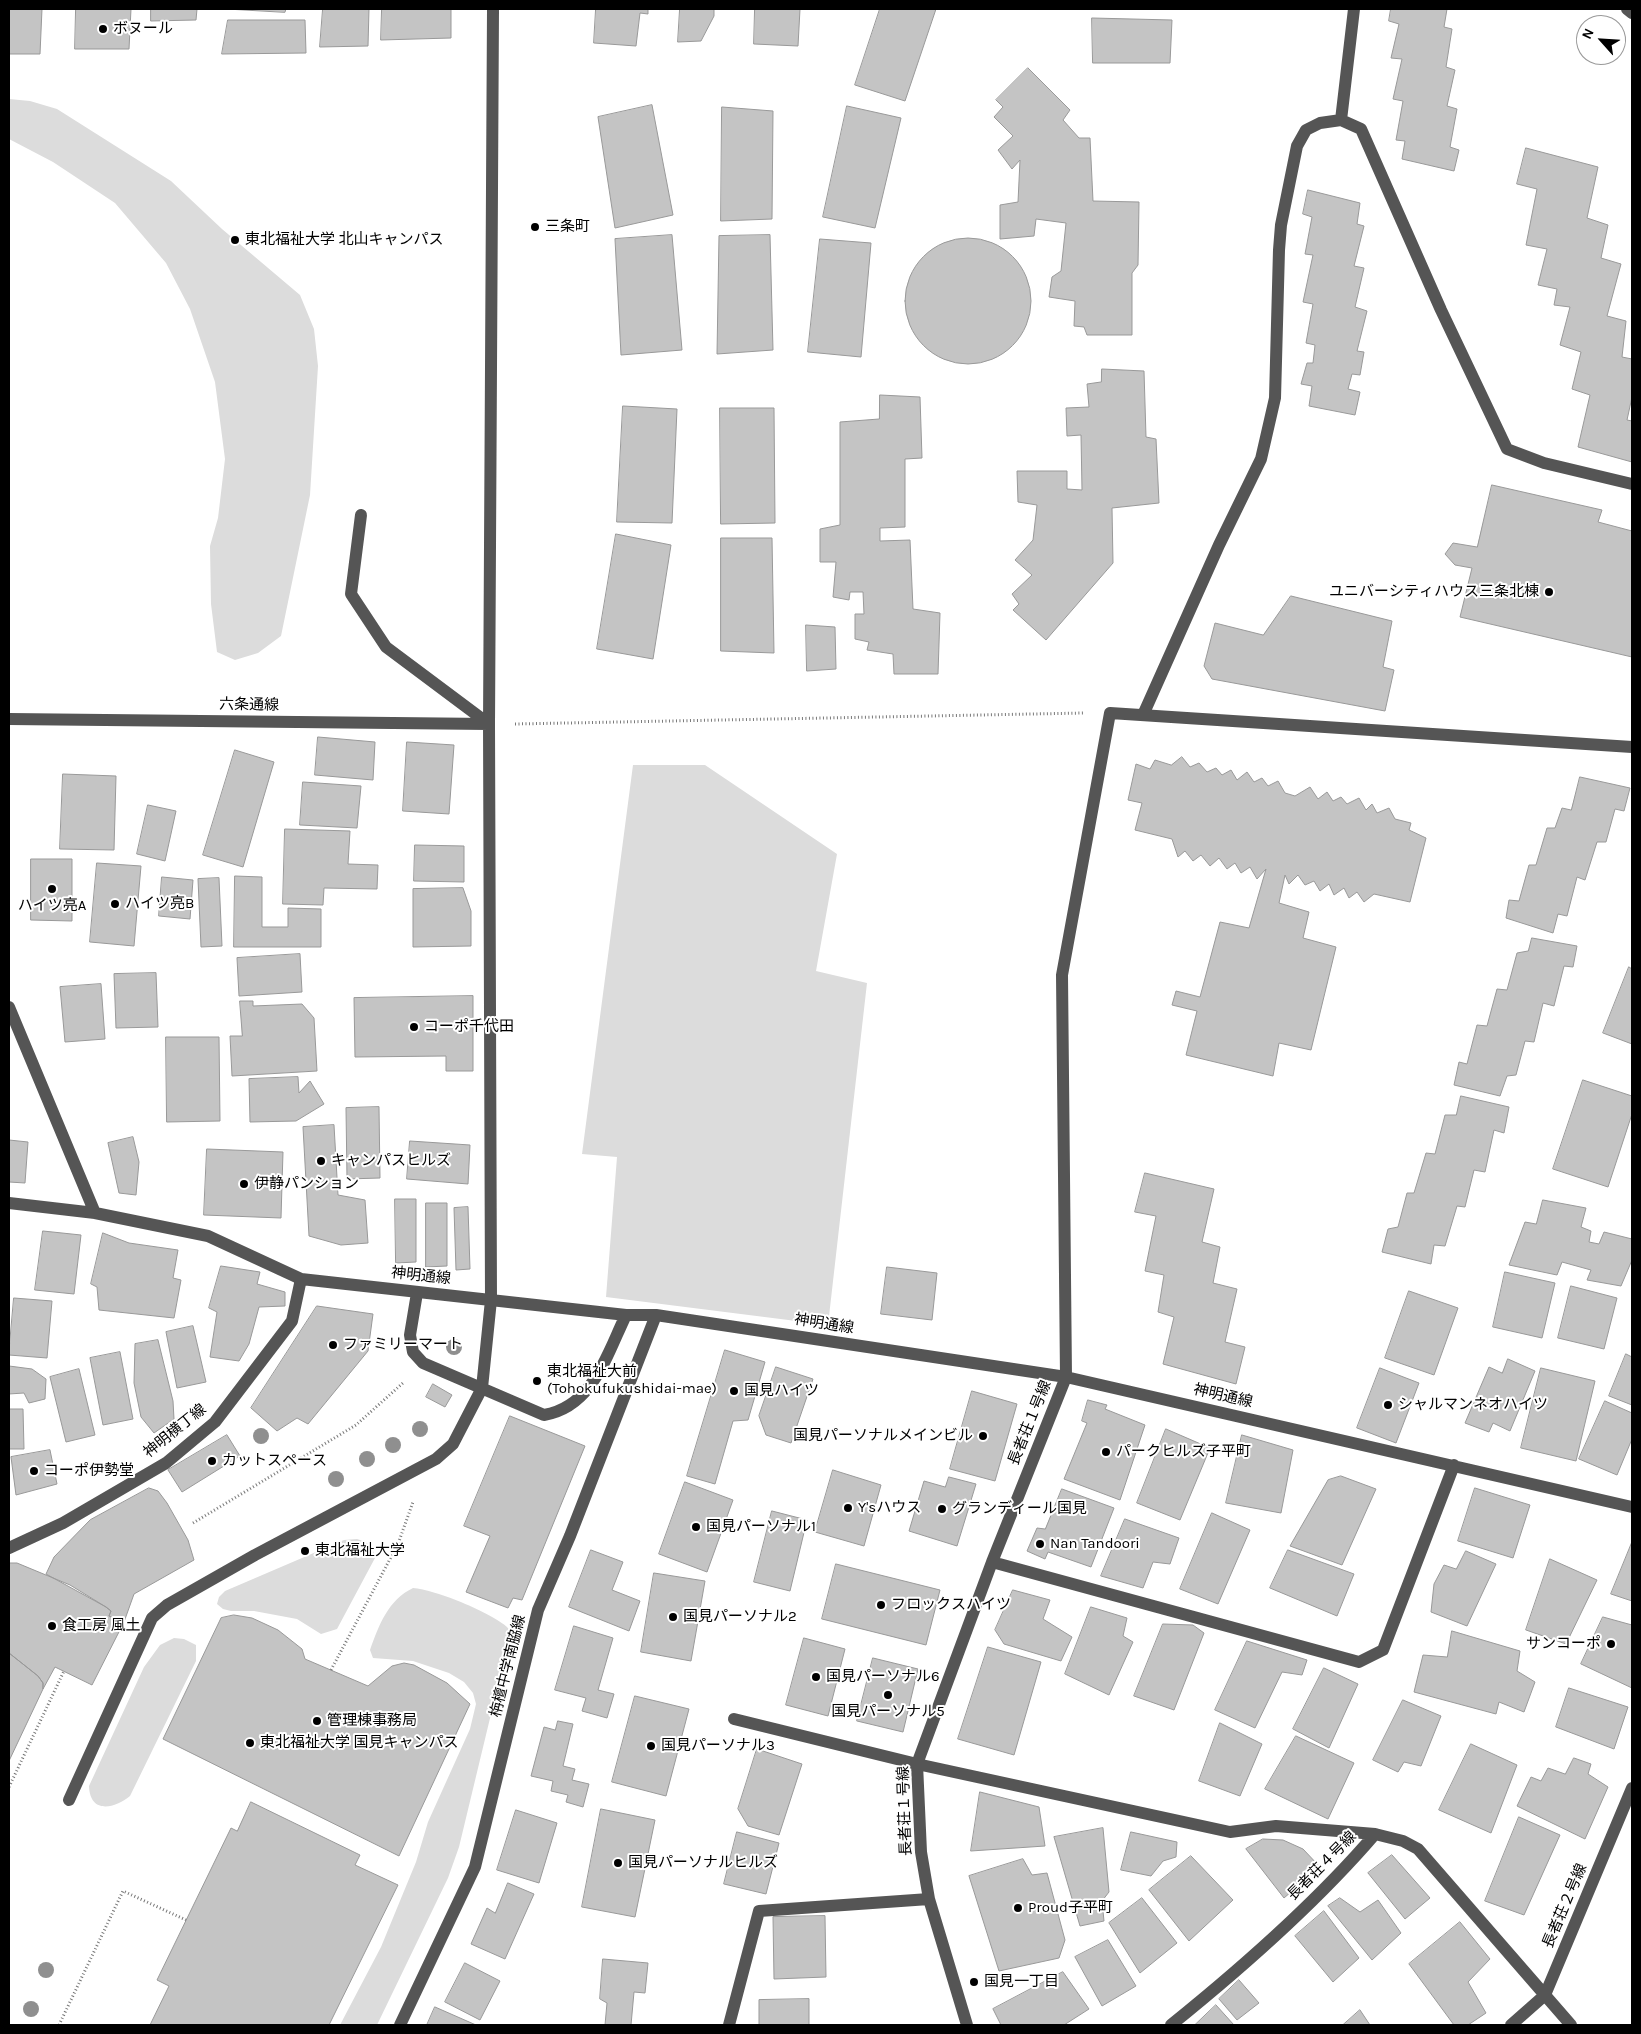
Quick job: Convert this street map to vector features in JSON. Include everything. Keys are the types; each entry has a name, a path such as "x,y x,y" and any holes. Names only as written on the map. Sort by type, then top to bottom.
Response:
{"street":[{"path":"69,1800 152,1618 167,1605 436,1459 453,1444 482,1388 491,1300 489,724 491,76 493,9"},
{"path":"1341,120 1354,9"},
{"path":"1627,9 1632,13"},
{"path":"1143,715 1219,545 1261,459 1275,398 1279,250 1282,224 1297,146 1306,130 1320,123 1341,120 1361,129 1441,310 1507,449 1544,463 1632,484"},
{"path":"361,515 351,594 386,647 489,724"},
{"path":"1066,1377 1062,975 1110,713 1632,747"},
{"name":"六条通線","path":"9,719 489,724"},
{"path":"9,1007 96,1213"},
{"name":"神明通線","path":"9,1203 96,1213 208,1236 301,1279 626,1315 656,1315 1066,1377 1632,1507"},
{"name":"神明横丁線","path":"9,1548 63,1523 166,1463 215,1422 292,1321 301,1279"},
{"path":"417,1293 410,1335 413,1352 423,1363 544,1415 558,1413 575,1403 594,1382 626,1315"},
{"name":"栴檀中学南脇線","path":"400,2025 475,1867 538,1610 570,1536 656,1315"},
{"name":"長者荘１号線","path":"968,2025 929,1900 921,1852 917,1764 992,1562 1066,1377"},
{"path":"992,1562 1360,1662 1383,1650 1454,1465"},
{"path":"734,1719 917,1764 1230,1832 1276,1826 1376,1834"},
{"name":"長者荘２号線","path":"1511,2025 1545,1995 1632,1788"},
{"name":"長者荘４号線","path":"1171,2025 1218,1987 1341,1874 1376,1834 1403,1841 1418,1849 1571,2025"},
{"path":"729,2025 759,1911 929,1900"}],"path":[{"path":"489,724 1110,713"},
{"path":"193,1523 356,1425 423,1363"},
{"path":"331,1670 398,1544"},
{"path":"9,1787 64,1671"},
{"path":"59,2025 123,1891 186,1920"}],"shaded area":[{"path":"9,99 30,101 57,109 171,181 222,229 300,295 314,329 318,366 310,495 281,636 258,653 235,660 217,652 211,604 210,546 218,518 225,459 215,382 190,309 166,263 115,203 53,162 9,139"},
{"path":"633,765 705,765 837,854 816,971 867,983 828,1325 606,1297 617,1157 582,1154"},
{"path":"357,1539 369,1545 373,1550 375,1558 337,1629 321,1634 297,1619 254,1611 231,1611 223,1609 217,1604 219,1597 225,1591 344,1540"},
{"path":"413,1588 423,1589 465,1604 494,1618 511,1631 459,1847 448,1878 377,2025 340,2025 381,1947 416,1862 428,1822 470,1729 476,1704 473,1693 464,1682 449,1673 413,1661 373,1658 370,1650 386,1614 397,1599"},
{"path":"174,1638 184,1639 196,1645 196,1661 130,1796 110,1806 98,1805 90,1795 89,1786 144,1667 160,1645"}],"building":[{"path":"9,9 42,9 40,54 9,54"},
{"name":"ボヌール","path":"76,9 131,9 129,49 75,49"},
{"path":"151,9 197,9 196,20 151,21"},
{"path":"227,9 286,9 285,12"},
{"path":"323,9 369,9 368,46 320,47"},
{"path":"382,9 451,9 451,38 381,40"},
{"path":"596,9 648,9 648,14 640,13 636,46 594,43"},
{"path":"680,9 714,9 714,16 701,41 678,42"},
{"path":"755,9 800,9 798,46 754,44"},
{"path":"880,9 936,9 905,101 855,85"},
{"path":"1391,9 1447,9 1444,27 1452,29 1446,67 1455,70 1447,106 1457,109 1450,147 1459,150 1454,171 1402,159 1405,141 1396,140 1403,101 1393,99 1402,59 1391,58 1399,24 1389,21"},
{"path":"1092,18 1172,20 1170,63 1093,63"},
{"path":"228,20 305,20 306,53 222,54"},
{"path":"1028,68 1070,110 1063,120 1079,138 1090,138 1093,201 1139,202 1138,265 1132,273 1132,335 1087,335 1084,327 1074,326 1075,301 1049,297 1052,277 1061,271 1066,223 1036,219 1034,236 1000,239 1000,205 1018,202 1020,160 1012,169 998,150 1013,136 994,117 1003,107 996,100"},
{"path":"652,105 673,215 615,228 598,117"},
{"path":"847,106 901,118 875,228 823,217"},
{"path":"722,107 773,111 772,219 721,221"},
{"path":"1526,148 1598,167 1587,218 1608,225 1601,258 1621,264 1607,316 1626,321 1622,357 1632,359 1632,397 1627,420 1632,421 1632,462 1578,447 1590,395 1572,389 1581,352 1560,345 1570,307 1554,305 1557,289 1538,285 1547,249 1526,245 1537,189 1517,184"},
{"path":"1308,190 1360,203 1357,224 1364,226 1354,266 1364,268 1355,307 1367,311 1357,351 1364,352 1360,375 1352,374 1348,389 1360,392 1355,415 1309,406 1312,386 1301,384 1307,363 1313,363 1315,345 1306,343 1313,304 1303,302 1313,255 1305,254 1312,217 1303,214"},
{"path":"672,235 682,350 621,355 615,239"},
{"path":"770,235 773,350 717,354 719,236"},
{"path":"968,238 992,243 1003,248 1013,256 1021,266 1026,277 1031,301 1026,325 1021,336 1013,346 1003,354 992,359 968,364 944,359 933,354 923,346 915,336 910,325 905,301 910,277 915,266 923,256 933,248 944,243"},
{"path":"820,239 871,243 861,357 808,352"},
{"path":"1102,369 1144,371 1146,437 1156,439 1159,503 1112,508 1113,563 1046,640 1013,610 1019,604 1012,594 1032,575 1015,560 1033,540 1037,505 1018,502 1017,471 1067,471 1067,489 1082,490 1081,435 1067,436 1066,408 1089,407 1087,384 1101,382"},
{"path":"880,395 920,397 922,458 905,459 905,527 880,528 880,541 910,540 913,609 940,613 938,674 894,674 893,654 867,650 869,642 855,639 855,614 864,614 863,592 850,592 849,600 833,597 836,562 820,562 820,529 840,525 840,422 879,419"},
{"path":"623,406 677,409 672,523 617,522"},
{"path":"720,408 774,408 775,523 721,524"},
{"name":"ユニバーシティハウス三条北棟","path":"1492,485 1602,510 1598,522 1632,531 1632,657 1460,617 1472,568 1455,565 1445,554 1453,543 1477,547"},
{"path":"616,534 671,545 653,659 597,649"},
{"path":"721,538 772,538 774,653 721,651"},
{"path":"1291,596 1392,621 1383,667 1394,670 1385,711 1212,679 1204,666 1215,623 1263,635"},
{"path":"806,625 835,627 836,669 807,671"},
{"path":"318,737 375,742 373,780 315,775"},
{"path":"407,742 454,745 449,814 403,811"},
{"path":"235,750 274,762 243,867 203,855"},
{"path":"1182,757 1190,767 1199,763 1207,772 1216,768 1222,775 1231,770 1237,780 1247,772 1254,782 1262,778 1268,786 1278,781 1285,793 1295,796 1310,787 1318,799 1327,792 1333,801 1341,797 1347,804 1359,798 1366,810 1372,804 1377,813 1389,808 1395,819 1411,823 1409,830 1426,838 1410,902 1374,894 1364,902 1357,892 1349,898 1344,888 1334,895 1329,884 1320,891 1314,881 1305,885 1298,875 1289,884 1285,875 1279,903 1309,912 1303,938 1336,947 1311,1050 1279,1043 1273,1076 1186,1055 1197,1011 1172,1005 1176,991 1200,997 1220,922 1249,928 1266,869 1257,879 1250,867 1241,873 1235,863 1227,869 1219,858 1210,866 1201,855 1193,861 1185,851 1178,857 1172,839 1135,830 1142,803 1128,800 1136,764 1150,769 1155,760 1171,765"},
{"path":"63,774 116,776 114,850 60,849"},
{"path":"1580,777 1630,788 1624,811 1615,809 1606,842 1597,842 1585,880 1577,877 1567,916 1558,914 1553,933 1506,918 1509,900 1519,901 1529,865 1536,865 1547,828 1555,828 1562,808 1571,810"},
{"path":"303,782 361,786 357,828 300,825"},
{"path":"148,805 176,811 165,861 137,854"},
{"path":"285,829 350,831 348,864 378,865 377,889 324,888 323,905 283,904"},
{"path":"415,845 464,846 464,882 414,881"},
{"name":"ハイツ亮A","path":"31,859 72,859 72,921 31,920"},
{"name":"ハイツ亮B","path":"97,863 141,866 134,946 90,942"},
{"path":"235,876 262,877 262,927 288,927 288,908 321,909 321,947 234,947"},
{"path":"162,877 193,880 190,919 159,916"},
{"path":"219,878 222,946 201,947 198,879"},
{"path":"463,888 471,911 471,946 413,947 413,889"},
{"path":"1532,938 1577,946 1573,967 1564,966 1554,1006 1543,1003 1534,1042 1525,1041 1516,1075 1507,1076 1500,1096 1454,1085 1459,1062 1467,1064 1477,1025 1487,1026 1497,989 1507,990 1517,953 1528,951"},
{"path":"300,954 302,992 239,996 237,958"},
{"path":"1629,967 1632,969 1632,1044 1603,1033"},
{"path":"156,973 158,1027 116,1028 114,974"},
{"path":"101,984 105,1039 65,1042 60,987"},
{"name":"コーポ千代田","path":"473,996 473,1071 446,1071 446,1056 355,1057 354,998"},
{"path":"240,1001 253,1001 253,1006 302,1004 314,1018 317,1071 232,1076 230,1036 242,1036"},
{"path":"166,1037 219,1037 220,1121 167,1122"},
{"path":"298,1077 299,1093 310,1081 324,1104 296,1121 250,1122 249,1079"},
{"path":"1583,1080 1632,1096 1632,1114 1608,1187 1553,1169"},
{"path":"1461,1096 1509,1107 1504,1133 1494,1130 1485,1172 1474,1170 1465,1207 1457,1206 1445,1246 1434,1245 1431,1264 1382,1252 1388,1229 1398,1227 1407,1193 1414,1193 1426,1153 1435,1154 1445,1115 1456,1115"},
{"path":"379,1107 380,1178 347,1179 346,1108"},
{"name":"キャンパスヒルズ","path":"334,1125 338,1195 365,1200 368,1243 341,1245 309,1236 303,1127"},
{"path":"133,1137 139,1162 136,1195 119,1193 108,1143"},
{"path":"9,1140 28,1142 25,1183 9,1182"},
{"path":"410,1141 470,1145 468,1184 407,1179"},
{"name":"伊静パンション","path":"207,1149 283,1152 281,1218 204,1215"},
{"path":"1145,1173 1214,1189 1202,1242 1220,1247 1213,1283 1237,1289 1225,1342 1245,1347 1236,1384 1163,1364 1174,1317 1158,1312 1164,1275 1145,1271 1156,1216 1135,1212"},
{"path":"395,1199 416,1199 416,1262 396,1263"},
{"path":"1543,1200 1586,1208 1581,1227 1591,1231 1589,1242 1599,1244 1604,1232 1632,1239 1632,1260 1621,1286 1587,1280 1591,1270 1562,1262 1557,1275 1509,1265 1525,1222 1536,1224"},
{"path":"426,1203 447,1203 447,1266 426,1267"},
{"path":"468,1207 470,1269 456,1270 454,1208"},
{"path":"43,1231 81,1235 74,1294 35,1290"},
{"path":"103,1233 129,1243 178,1250 173,1278 181,1280 174,1318 99,1310 97,1287 91,1284"},
{"path":"221,1266 260,1272 257,1284 285,1292 285,1306 259,1307 249,1344 239,1361 210,1357 217,1312 209,1308"},
{"path":"887,1267 937,1273 932,1320 881,1314"},
{"path":"1505,1272 1555,1283 1542,1338 1493,1327"},
{"path":"1571,1286 1617,1298 1604,1349 1558,1338"},
{"path":"1409,1291 1458,1308 1434,1375 1385,1358"},
{"path":"14,1298 52,1301 47,1358 9,1355"},
{"path":"317,1306 373,1314 368,1351 308,1424 297,1418 277,1431 251,1408"},
{"path":"193,1326 206,1382 177,1388 166,1332"},
{"path":"158,1340 173,1401 174,1419 154,1433 141,1417 134,1383 135,1344"},
{"name":"国見ハイツ","path":"725,1350 765,1362 748,1420 733,1421 715,1484 687,1476"},
{"path":"120,1352 133,1419 103,1425 90,1358"},
{"path":"1626,1354 1632,1357 1632,1405 1609,1396"},
{"path":"1508,1359 1535,1371 1510,1431 1493,1423 1489,1432 1465,1423 1489,1367 1502,1373"},
{"path":"9,1366 32,1369 46,1379 45,1399 29,1403 24,1393 9,1394"},
{"path":"776,1367 813,1379 791,1443 766,1435 759,1416"},
{"name":"シャルマンネオハイツ","path":"1380,1368 1419,1383 1396,1443 1357,1428"},
{"path":"1541,1368 1595,1381 1576,1461 1521,1448"},
{"path":"79,1369 95,1435 66,1442 50,1377"},
{"path":"433,1384 452,1395 445,1407 426,1397"},
{"name":"国見パーソナルメインビル","path":"972,1391 1017,1404 995,1481 950,1469"},
{"name":"パークヒルズ子平町","path":"1088,1400 1107,1405 1105,1409 1145,1425 1120,1500 1064,1479 1087,1423 1082,1421"},
{"path":"1605,1401 1632,1413 1632,1439 1617,1475 1579,1459"},
{"path":"9,1409 23,1409 24,1449 9,1449"},
{"path":"510,1416 585,1446 522,1600 513,1598 508,1608 466,1592 490,1536 464,1526"},
{"path":"1166,1429 1210,1448 1180,1520 1137,1503"},
{"path":"227,1435 240,1456 182,1492 168,1470"},
{"path":"1242,1435 1293,1450 1281,1513 1226,1503"},
{"name":"コーポ伊勢堂","path":"50,1450 57,1484 16,1495 11,1457"},
{"name":"Y'sハウス","path":"833,1470 881,1485 864,1546 815,1532"},
{"path":"1341,1476 1376,1489 1342,1565 1290,1546 1328,1480"},
{"name":"グランディール国見","path":"949,1477 976,1484 957,1546 909,1531 924,1481 945,1487"},
{"name":"国見パーソナル1","path":"685,1482 733,1500 707,1572 659,1554"},
{"path":"149,1488 158,1491 167,1503 188,1540 194,1560 134,1594 124,1622 109,1616 111,1611 106,1607 46,1574 54,1557 90,1520"},
{"path":"1475,1488 1530,1505 1513,1558 1458,1541"},
{"path":"1062,1489 1114,1508 1091,1567 1048,1552 1045,1559 1027,1551 1037,1528 1045,1529"},
{"path":"772,1511 807,1520 790,1591 754,1582"},
{"path":"1212,1513 1250,1530 1218,1604 1180,1589"},
{"path":"1125,1519 1179,1538 1170,1564 1153,1562 1143,1588 1101,1576"},
{"path":"1632,1542 1632,1601 1611,1594"},
{"path":"591,1550 623,1562 612,1590 640,1601 629,1631 569,1607"},
{"path":"1288,1550 1354,1574 1337,1616 1270,1588"},
{"path":"1466,1551 1496,1564 1467,1626 1431,1612 1434,1584 1444,1565 1456,1569"},
{"path":"1550,1559 1597,1580 1566,1644 1526,1630"},
{"path":"9,1563 17,1563 70,1585 106,1607 111,1611 109,1616 124,1622 92,1685 55,1667 43,1689 43,1683 38,1676 9,1653"},
{"name":"フロックスハイツ","path":"836,1564 940,1590 926,1645 822,1619"},
{"name":"国見パーソナル2","path":"654,1573 705,1581 691,1661 641,1652"},
{"path":"1013,1590 1050,1600 1043,1619 1072,1637 1061,1661 1004,1644 995,1630"},
{"path":"1091,1607 1127,1618 1123,1636 1133,1642 1109,1695 1065,1674"},
{"name":"管理棟事務局","path":"234,1615 252,1618 278,1630 302,1649 305,1659 368,1686 392,1666 404,1663 414,1665 447,1683 470,1704 399,1856 163,1739 221,1618"},
{"name":"サンコーポ","path":"1603,1617 1632,1625 1632,1688 1581,1664"},
{"path":"1163,1624 1193,1625 1204,1633 1174,1710 1134,1696"},
{"path":"574,1626 613,1638 598,1690 614,1694 607,1718 582,1711 586,1698 555,1690"},
{"path":"1452,1631 1520,1651 1517,1671 1535,1682 1524,1712 1499,1702 1496,1714 1414,1692 1423,1655 1447,1657"},
{"name":"国見パーソナル6","path":"804,1638 845,1649 828,1716 786,1705"},
{"path":"1247,1641 1307,1660 1302,1675 1282,1672 1255,1728 1215,1710"},
{"path":"988,1647 1041,1662 1014,1755 958,1739"},
{"path":"9,1653 38,1676 43,1683 43,1689 9,1761"},
{"name":"国見パーソナル5","path":"873,1658 918,1669 903,1732 857,1721"},
{"path":"1324,1668 1358,1684 1329,1748 1293,1729"},
{"path":"1569,1688 1628,1707 1614,1749 1556,1727"},
{"name":"国見パーソナル3","path":"635,1696 689,1709 666,1796 612,1782"},
{"path":"1403,1700 1441,1716 1421,1766 1404,1762 1398,1772 1373,1760"},
{"path":"558,1721 573,1724 563,1766 575,1769 572,1780 589,1784 583,1807 566,1802 568,1795 551,1791 553,1781 531,1776 544,1727 555,1730"},
{"path":"1220,1723 1262,1744 1240,1796 1199,1781"},
{"path":"1296,1736 1354,1763 1328,1819 1265,1789"},
{"path":"1471,1744 1517,1765 1491,1833 1439,1810"},
{"path":"757,1749 802,1764 779,1835 748,1826 738,1809"},
{"path":"1574,1758 1591,1764 1588,1774 1608,1787 1585,1839 1517,1806 1531,1777 1541,1781 1548,1768 1565,1774"},
{"path":"980,1792 1039,1807 1045,1846 971,1851"},
{"path":"251,1802 360,1855 355,1865 398,1885 329,2025 150,2025 169,1986 157,1980 231,1828 237,1831"},
{"name":"国見パーソナルヒルズ","path":"601,1809 655,1820 635,1917 582,1907"},
{"path":"516,1810 557,1823 539,1883 497,1870"},
{"path":"1519,1817 1560,1835 1524,1915 1485,1901"},
{"path":"1103,1828 1109,1892 1102,1901 1104,1921 1080,1926 1054,1837"},
{"path":"737,1832 779,1843 766,1894 724,1884"},
{"path":"1131,1832 1177,1842 1176,1857 1163,1861 1151,1876 1121,1870"},
{"path":"1263,1839 1283,1840 1303,1849 1320,1867 1284,1898 1246,1849"},
{"path":"1392,1855 1430,1898 1405,1919 1368,1873"},
{"path":"1191,1856 1233,1900 1189,1941 1149,1890"},
{"name":"Proud子平町","path":"1023,1859 1032,1875 1047,1873 1065,1940 1059,1958 999,1971 969,1876"},
{"path":"508,1883 534,1894 505,1959 471,1944 487,1908 495,1913"},
{"path":"1142,1898 1177,1943 1140,1973 1109,1923"},
{"path":"1340,1898 1360,1912 1378,1900 1401,1933 1372,1960 1328,1906"},
{"path":"1324,1911 1359,1958 1333,1982 1295,1936"},
{"path":"825,1916 826,1977 774,1979 773,1917"},
{"path":"1460,1922 1490,1959 1468,1982 1486,2013 1468,2025 1454,2025 1409,1964"},
{"path":"1108,1940 1136,1986 1102,2006 1075,1957"},
{"path":"603,1959 648,1963 645,1993 634,1992 631,2025 605,2025 607,2003 600,1999"},
{"path":"465,1963 500,1981 480,2020 445,2002"},
{"path":"1063,1972 1089,2009 1064,2025 1001,2025 993,2009"},
{"path":"1239,1980 1259,2003 1237,2020 1219,1999"},
{"path":"809,1999 809,2025 759,2025 759,2000"},
{"path":"1216,2005 1234,2025 1195,2025"},
{"path":"435,2007 476,2025 427,2025"},
{"path":"1360,2010 1370,2025 1343,2025"}],"place":[{"name":"ボヌール","path":"103,29"},
{"name":"三条町","path":"535,227"},
{"name":"東北福祉大学 北山キャンパス","path":"235,240"},
{"name":"ユニバーシティハウス三条北棟","path":"1549,592"},
{"name":"ハイツ亮A","path":"52,889"},
{"name":"ハイツ亮B","path":"115,904"},
{"name":"コーポ千代田","path":"414,1027"},
{"name":"キャンパスヒルズ","path":"321,1161"},
{"name":"伊静パンション","path":"244,1184"},
{"name":"ファミリーマート","path":"333,1345"},
{"name":"東北福祉大前 (Tohokufukushidai-mae)","path":"537,1381"},
{"name":"国見ハイツ","path":"734,1391"},
{"name":"シャルマンネオハイツ","path":"1388,1405"},
{"name":"国見パーソナルメインビル","path":"983,1436"},
{"name":"パークヒルズ子平町","path":"1106,1452"},
{"name":"カットスペース","path":"212,1461"},
{"name":"コーポ伊勢堂","path":"34,1471"},
{"name":"Y'sハウス","path":"848,1508"},
{"name":"グランディール国見","path":"942,1509"},
{"name":"国見パーソナル1","path":"696,1527"},
{"name":"Nan Tandoori","path":"1040,1544"},
{"name":"東北福祉大学","path":"305,1551"},
{"name":"フロックスハイツ","path":"881,1605"},
{"name":"国見パーソナル2","path":"673,1617"},
{"name":"食工房 風土","path":"52,1626"},
{"name":"サンコーポ","path":"1611,1644"},
{"name":"国見パーソナル6","path":"816,1677"},
{"name":"国見パーソナル5","path":"888,1695"},
{"name":"管理棟事務局","path":"317,1721"},
{"name":"東北福祉大学 国見キャンパス","path":"250,1743"},
{"name":"国見パーソナル3","path":"651,1746"},
{"name":"国見パーソナルヒルズ","path":"618,1863"},
{"name":"Proud子平町","path":"1018,1908"},
{"name":"国見一丁目","path":"974,1982"}]}
